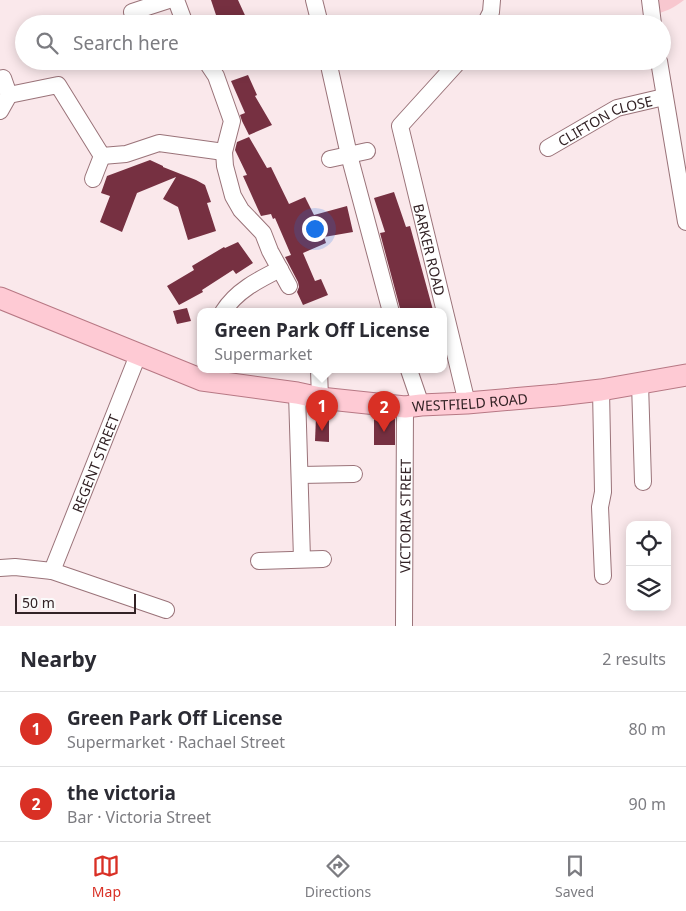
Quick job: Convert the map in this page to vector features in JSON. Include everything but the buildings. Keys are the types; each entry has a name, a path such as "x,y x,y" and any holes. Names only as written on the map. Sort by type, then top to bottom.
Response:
{"main road":[{"name":"WESTFIELD ROAD","path":"0,298 138,355 203,375 320,398 413,406 467,403 601,390 686,375"}],"street":[{"path":"314,0 318,15"},
{"path":"490,15 492,0"},
{"path":"650,0 652,15"},
{"path":"132,12 169,1 179,15"},
{"path":"212,70 216,76 232,121 224,152 225,166 233,196 241,210 263,233 289,286"},
{"path":"330,70 349,155 390,308"},
{"name":"BARKER ROAD","path":"444,308 400,126 451,70"},
{"path":"660,70 686,222"},
{"path":"3,78 9,95"},
{"path":"0,110 9,95 58,86 102,156"},
{"name":"CLIFTON CLOSE","path":"548,148 617,108 664,97"},
{"path":"102,156 126,154 160,143 224,152"},
{"path":"330,159 367,151"},
{"path":"93,179 102,156"},
{"path":"227,308 239,294 259,280 280,269"},
{"name":"BARKER ROAD","path":"447,320 467,403"},
{"name":"REGENT STREET","path":"52,571 138,355"},
{"path":"319,373 320,398"},
{"name":"VICTORIA STREET","path":"404,626 413,406 409,373"},
{"path":"640,383 643,482"},
{"path":"601,390 603,492 600,507 603,576"},
{"path":"297,393 302,559"},
{"path":"300,475 354,474"},
{"path":"258,561 323,558"},
{"path":"0,568 15,567 52,571 166,610"}],"shaded area":[{"path":"650,0 684,0 661,13 652,15"}],"place":[{"name":"Green Park Off License","path":"322,431"},
{"name":"the victoria","path":"384,432"}]}
